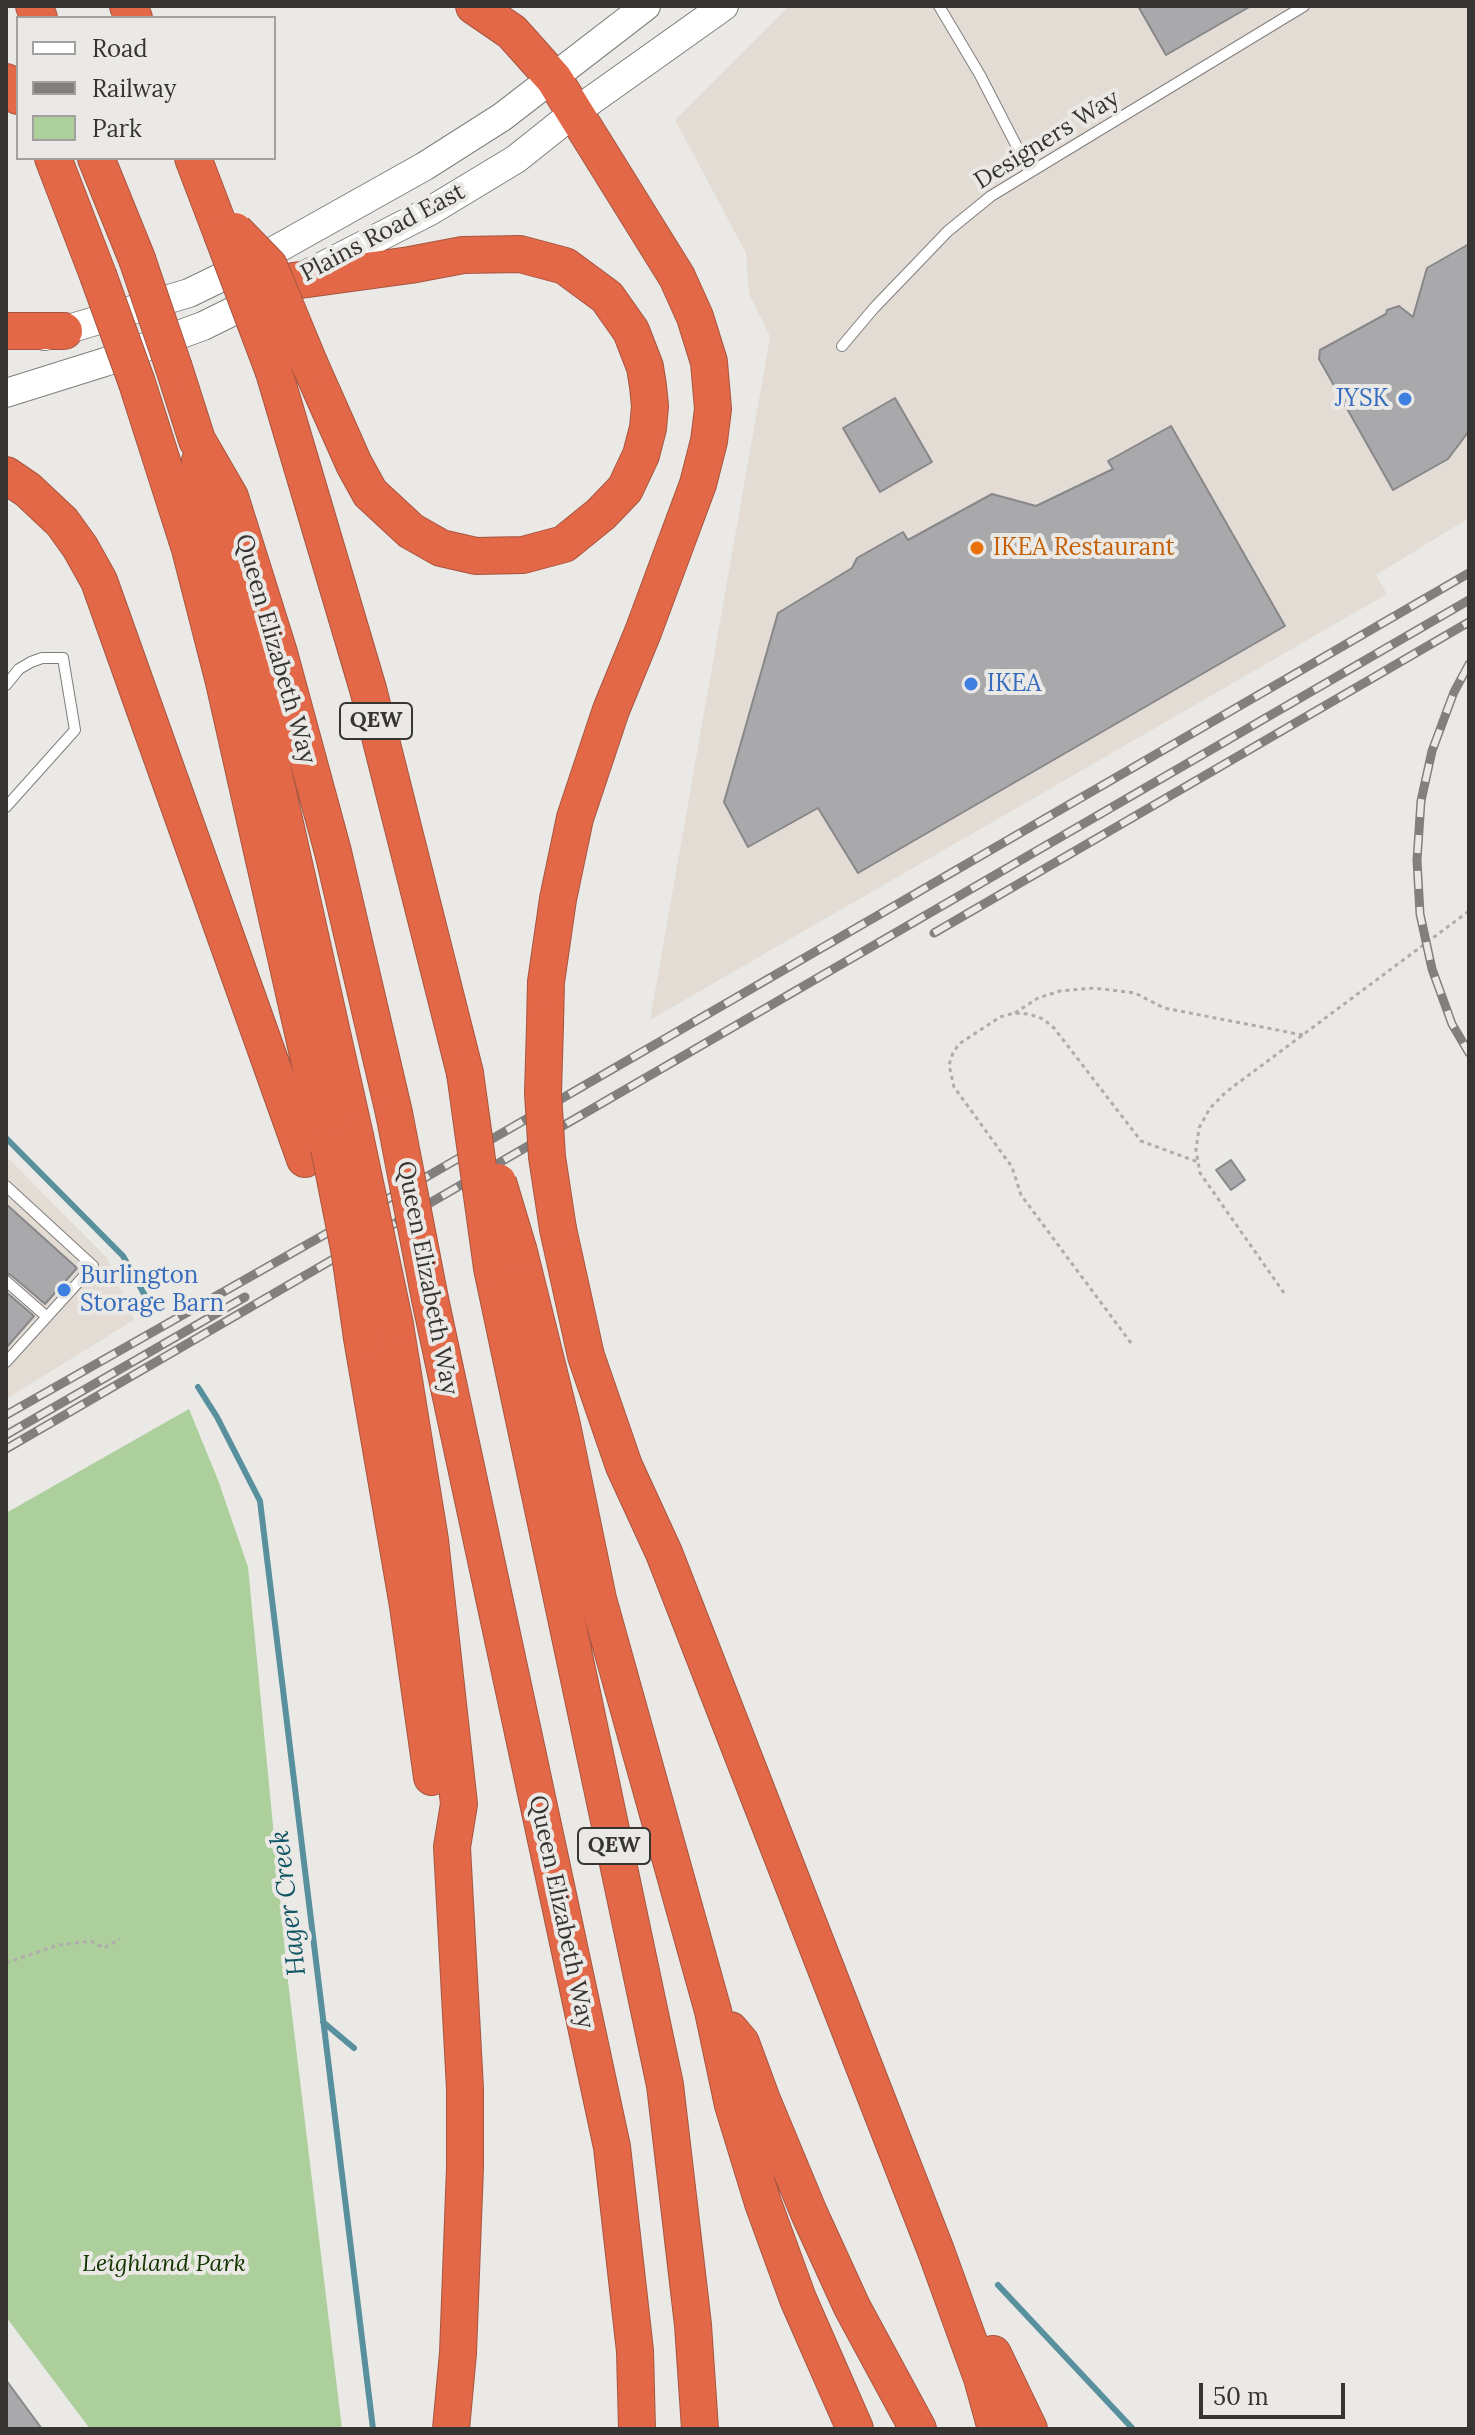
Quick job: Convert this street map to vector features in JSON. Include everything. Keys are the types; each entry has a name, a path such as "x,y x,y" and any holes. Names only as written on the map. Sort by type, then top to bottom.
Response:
{"highway":[{"path":"474,6 512,32 554,79 677,277 695,317 709,362 713,409 698,484 611,710 575,818 558,899 546,982 543,1093 547,1157 558,1229 586,1356 624,1466 664,1553 936,2251 982,2378 996,2429"},
{"path":"54,160 137,383 190,549 224,682 330,1148"},
{"name":"Queen Elizabeth Way","path":"97,160 137,259 197,440 230,497 279,653 333,852 394,1113 430,1299 612,2147 635,2351 637,2429"},
{"name":"QEW","path":"194,160 223,224 274,372 368,689 465,1073 505,1260 665,2085 693,2325 700,2429"},
{"path":"223,224 269,266 354,464 370,493 411,531 441,548 476,556 523,555 564,544 601,514 625,489 641,455 648,428 650,406 645,367 631,331 607,297 565,266 520,254 463,255 293,281"},
{"path":"6,331 64,331"},
{"path":"197,440 207,511 251,672 330,1148 323,1204 362,1338 408,1606 436,1807 452,1847"},
{"path":"6,475 28,490 62,522 99,581 330,1148 395,1325 430,1540 459,1804 452,1847 465,2089 465,2167 458,2353 451,2429"},
{"path":"505,1260 562,1425 598,1599 713,2011 733,2105 763,2203 798,2299 855,2429"},
{"path":"713,2011 741,2043 809,2213 852,2307 918,2429"},
{"path":"936,2251 966,2296 1029,2429"}],"main road":[{"name":"Plains Road East","path":"6,347 189,293 259,259 425,166 502,117 646,6"},
{"name":"Plains Road East","path":"6,393 105,362 203,326 442,203 516,159 575,112 724,6"}],"lane":[{"path":"939,6 980,75 1030,172"},
{"name":"Designers Way","path":"842,346 948,231 991,196 1304,6"},
{"path":"7,681 31,662 42,658 63,658 75,730 8,801"},
{"path":"6,1186 93,1266 6,1362"},
{"path":"6,1281 47,1317"}],"path":[{"path":"1284,1293 1200,1173 1196,1150 1199,1128 1210,1108 1226,1092 1469,911"},
{"path":"1131,1343 1021,1195 1012,1167 954,1087 949,1065 959,1044 1000,1017 1014,1013 1038,998 1060,991 1094,988 1135,993 1164,1008 1303,1035"},
{"path":"1014,1013 1043,1019 1054,1028 1141,1141 1198,1162"},
{"path":"6,1963 58,1945 91,1941 104,1948 120,1939"}],"shaded area":[{"path":"789,6 1469,6 1469,518 1376,575 1387,594 650,1020 770,337 749,294 746,253 675,120"},
{"name":"Burlington Storage Barn","path":"6,1156 108,1259 134,1320 6,1399"}],"green space":[{"name":"Leighland Park","path":"189,1409 248,1567 288,1981 342,2429 90,2429 6,2317 6,1513"}],"building":[{"path":"1138,6 1251,6 1166,55"},
{"name":"JYSK","path":"1469,244 1469,431 1448,459 1393,490 1319,359 1320,350 1386,314 1387,310 1399,306 1413,317 1427,268"},
{"path":"895,398 932,462 880,492 843,428"},
{"name":"IKEA","path":"1171,426 1285,626 858,873 818,808 748,847 724,802 778,613 852,568 857,558 903,532 908,540 992,494 1036,506 1113,469 1108,461"},
{"path":"1231,1160 1245,1180 1231,1190 1216,1170"},
{"path":"6,1204 77,1268 45,1304 6,1273"},
{"path":"6,1292 34,1316 6,1348"},
{"path":"6,2380 42,2429 6,2429"}],"waterway":[{"name":"Hager Creek","path":"6,1138 123,1256 148,1301"},
{"name":"Hager Creek","path":"198,1387 260,1501 373,2429"},
{"path":"323,2022 354,2048"},
{"path":"998,2285 1133,2429"}],"railway":[{"path":"6,1415 428,1176 1469,573"},
{"path":"6,1449 1469,600"},
{"path":"934,933 1469,622"},
{"path":"1469,664 1454,692 1432,751 1421,801 1417,860 1420,914 1432,969 1452,1024 1469,1053"},
{"path":"6,1435 245,1297"}],"place":[{"name":"JYSK","path":"1405,399"},
{"name":"IKEA Restaurant","path":"977,548"},
{"name":"IKEA","path":"971,684"},
{"name":"Burlington Storage Barn","path":"64,1290"}]}
